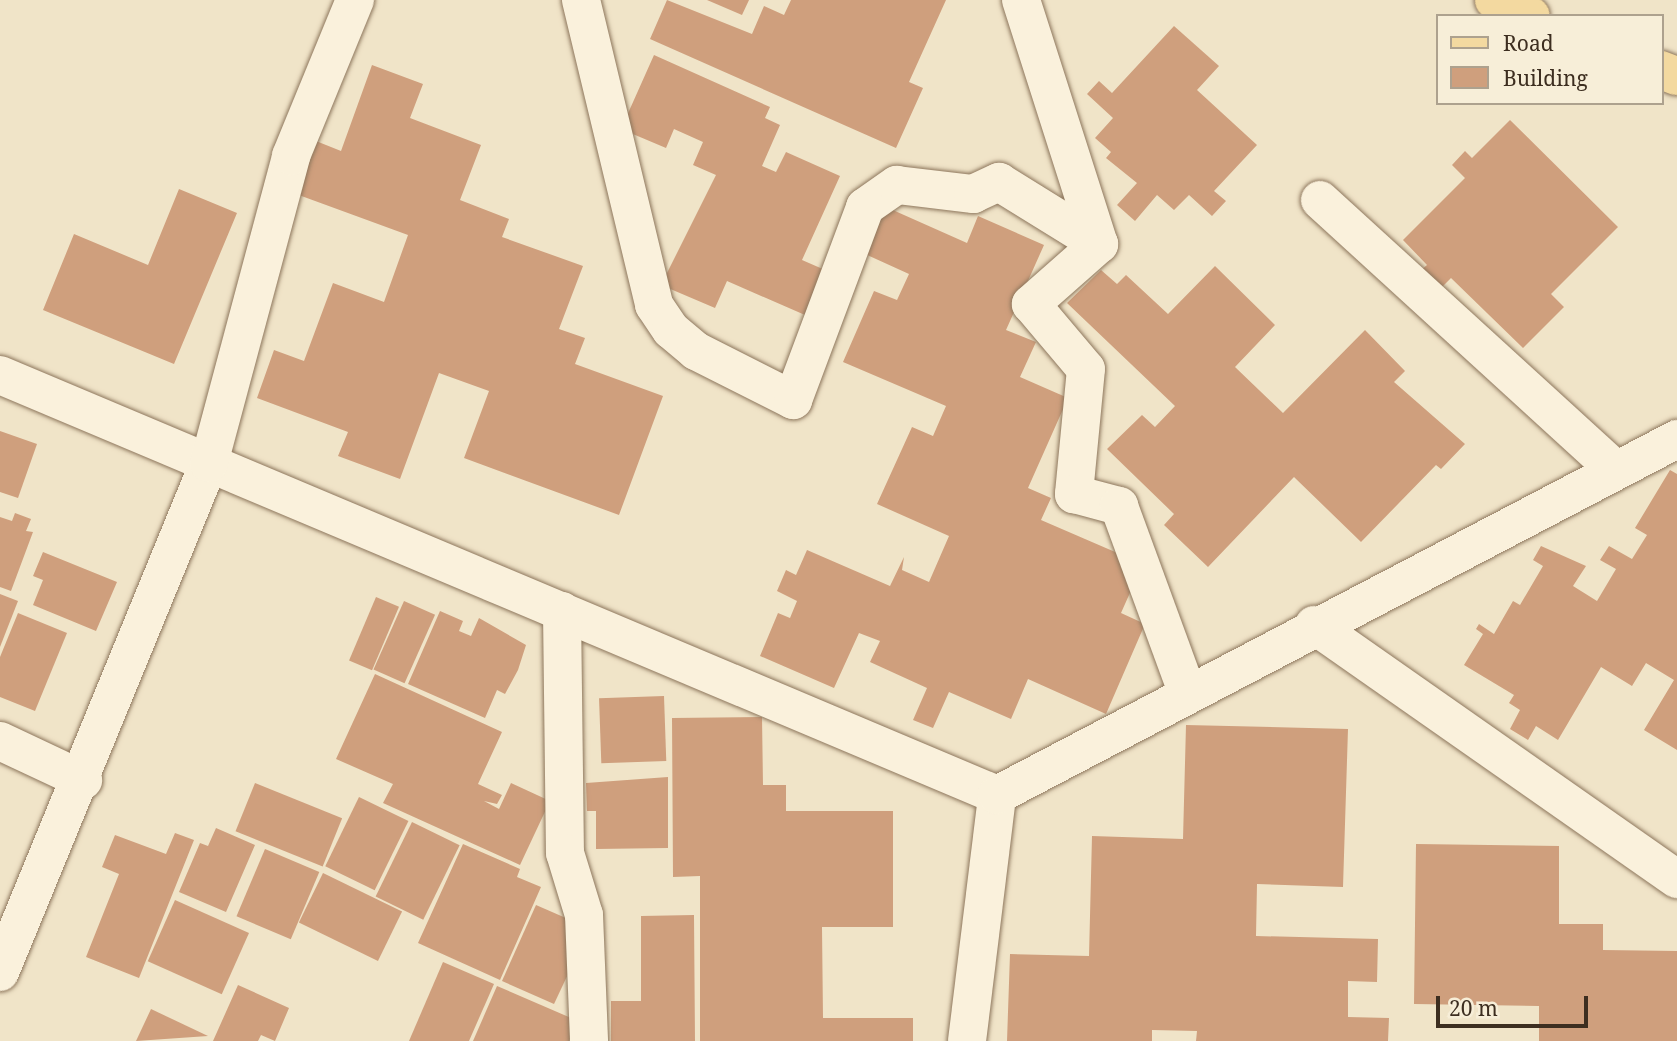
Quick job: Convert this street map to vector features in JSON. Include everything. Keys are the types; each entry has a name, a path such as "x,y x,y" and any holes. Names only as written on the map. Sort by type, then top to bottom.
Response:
{"main road":[{"path":"1494,0 1526,14"}],"street":[{"path":"0,972 83,780 209,463 291,156 355,0"},
{"path":"581,0 654,305 696,351 793,400 865,207 897,185 974,194 999,182 1099,244"},
{"path":"1021,0 1099,244"},
{"path":"1320,200 1615,469"},
{"path":"1099,244 1031,304 1086,369 1074,494 1119,506 1186,692"},
{"path":"0,375 997,795"},
{"path":"997,795 1186,692 1677,439"},
{"path":"562,611 565,853 584,915 589,1041"},
{"path":"1314,625 1677,879"},
{"path":"0,741 83,780"},
{"path":"967,1041 997,795"}],"building":[{"path":"667,0 752,34 764,6 784,15 791,0 946,0 909,82 923,88 896,148 650,39"},
{"path":"707,0 749,0 742,15"},
{"path":"1174,26 1219,66 1197,90 1257,145 1214,191 1226,201 1212,216 1189,195 1174,210 1157,195 1135,221 1117,205 1137,183 1106,158 1111,152 1095,138 1113,118 1087,94 1099,81 1112,93"},
{"path":"654,55 770,107 765,118 780,125 762,166 776,172 786,152 840,176 802,260 825,270 805,315 727,281 715,308 661,285 716,175 693,165 703,142 674,129 666,148 621,129"},
{"path":"372,65 423,84 410,118 481,145 460,200 509,219 502,237 583,266 559,329 585,338 575,364 663,396 619,515 464,458 489,391 439,373 400,479 338,456 348,432 257,398 274,350 304,361 333,283 384,302 408,235 296,194 316,141 341,151"},
{"path":"1510,120 1618,227 1551,294 1564,307 1523,348 1451,278 1439,290 1420,271 1427,265 1403,240 1465,178 1452,165 1465,151 1472,158"},
{"path":"179,189 237,213 174,364 43,310 74,234 148,265"},
{"path":"886,207 967,243 978,216 1044,245 1006,330 1036,342 1020,377 1068,398 1028,488 1051,498 1041,520 1129,558 1137,577 1121,613 1145,624 1106,714 1028,679 1011,719 949,692 933,728 913,720 927,688 870,662 880,641 859,633 834,688 760,656 778,613 790,618 797,601 777,591 786,570 796,575 807,550 890,586 904,557 902,570 929,582 949,536 877,504 912,427 933,436 946,406 843,362 874,291 897,300 909,274 865,254"},
{"path":"1215,266 1275,325 1235,367 1283,413 1365,330 1405,371 1394,382 1465,444 1441,469 1436,465 1361,542 1294,477 1208,567 1164,525 1174,514 1107,449 1142,415 1155,427 1175,406 1067,303 1101,270 1117,284 1126,275 1168,314"},
{"path":"0,431 37,444 18,498 0,492"},
{"path":"1670,470 1677,474 1677,750 1644,730 1674,680 1646,663 1632,686 1601,667 1558,740 1536,726 1528,740 1510,729 1520,710 1509,703 1514,695 1464,665 1483,634 1476,629 1479,624 1494,634 1513,601 1520,605 1543,566 1533,560 1541,546 1586,566 1573,586 1597,601 1616,569 1600,560 1609,546 1632,559 1647,535 1635,528"},
{"path":"15,513 31,519 26,531 33,532 11,591 0,587 0,517 12,521"},
{"path":"43,552 117,582 96,631 33,605 43,580 33,576"},
{"path":"0,594 18,601 0,647"},
{"path":"376,597 399,607 372,670 349,661"},
{"path":"404,601 435,615 405,683 373,670"},
{"path":"440,611 463,621 459,631 471,636 479,618 526,645 518,670 505,694 497,690 485,718 408,684"},
{"path":"18,613 67,633 35,711 0,697 0,657"},
{"path":"375,674 502,732 478,784 502,795 497,804 484,801 499,809 511,783 550,801 520,865 383,803 393,784 336,759"},
{"path":"664,696 666,761 601,763 599,698"},
{"path":"762,717 763,785 786,785 786,811 893,811 893,927 822,927 823,1018 913,1018 913,1041 700,1041 700,876 673,877 672,718"},
{"path":"1186,725 1348,729 1343,887 1257,884 1256,936 1378,939 1377,982 1348,981 1348,1017 1389,1018 1388,1041 1196,1041 1197,1031 1152,1030 1152,1041 1007,1041 1010,954 1089,956 1092,836 1183,839"},
{"path":"668,777 668,848 596,849 596,811 587,811 586,783"},
{"path":"255,783 342,818 323,866 236,831"},
{"path":"359,797 408,821 375,890 325,866"},
{"path":"412,822 460,845 423,920 376,897"},
{"path":"216,828 255,845 226,912 179,892 200,843 208,846"},
{"path":"175,833 194,840 139,978 86,957 119,874 102,867 115,835 166,854"},
{"path":"463,844 520,869 517,877 541,887 500,980 418,943"},
{"path":"1416,844 1559,846 1559,924 1603,924 1603,950 1677,951 1677,1041 1539,1041 1539,1006 1414,1004"},
{"path":"265,849 319,872 291,939 236,916"},
{"path":"323,873 402,912 378,961 299,922"},
{"path":"175,900 249,933 222,994 148,961"},
{"path":"536,905 575,922 570,970 554,1004 502,981"},
{"path":"694,915 695,1041 611,1041 611,1001 641,1001 641,916"},
{"path":"443,962 494,984 469,1041 409,1041"},
{"path":"238,985 289,1008 275,1041 261,1035 258,1041 213,1041"},
{"path":"497,986 578,1021 569,1041 473,1041"},
{"path":"151,1009 208,1036 136,1041"}]}
